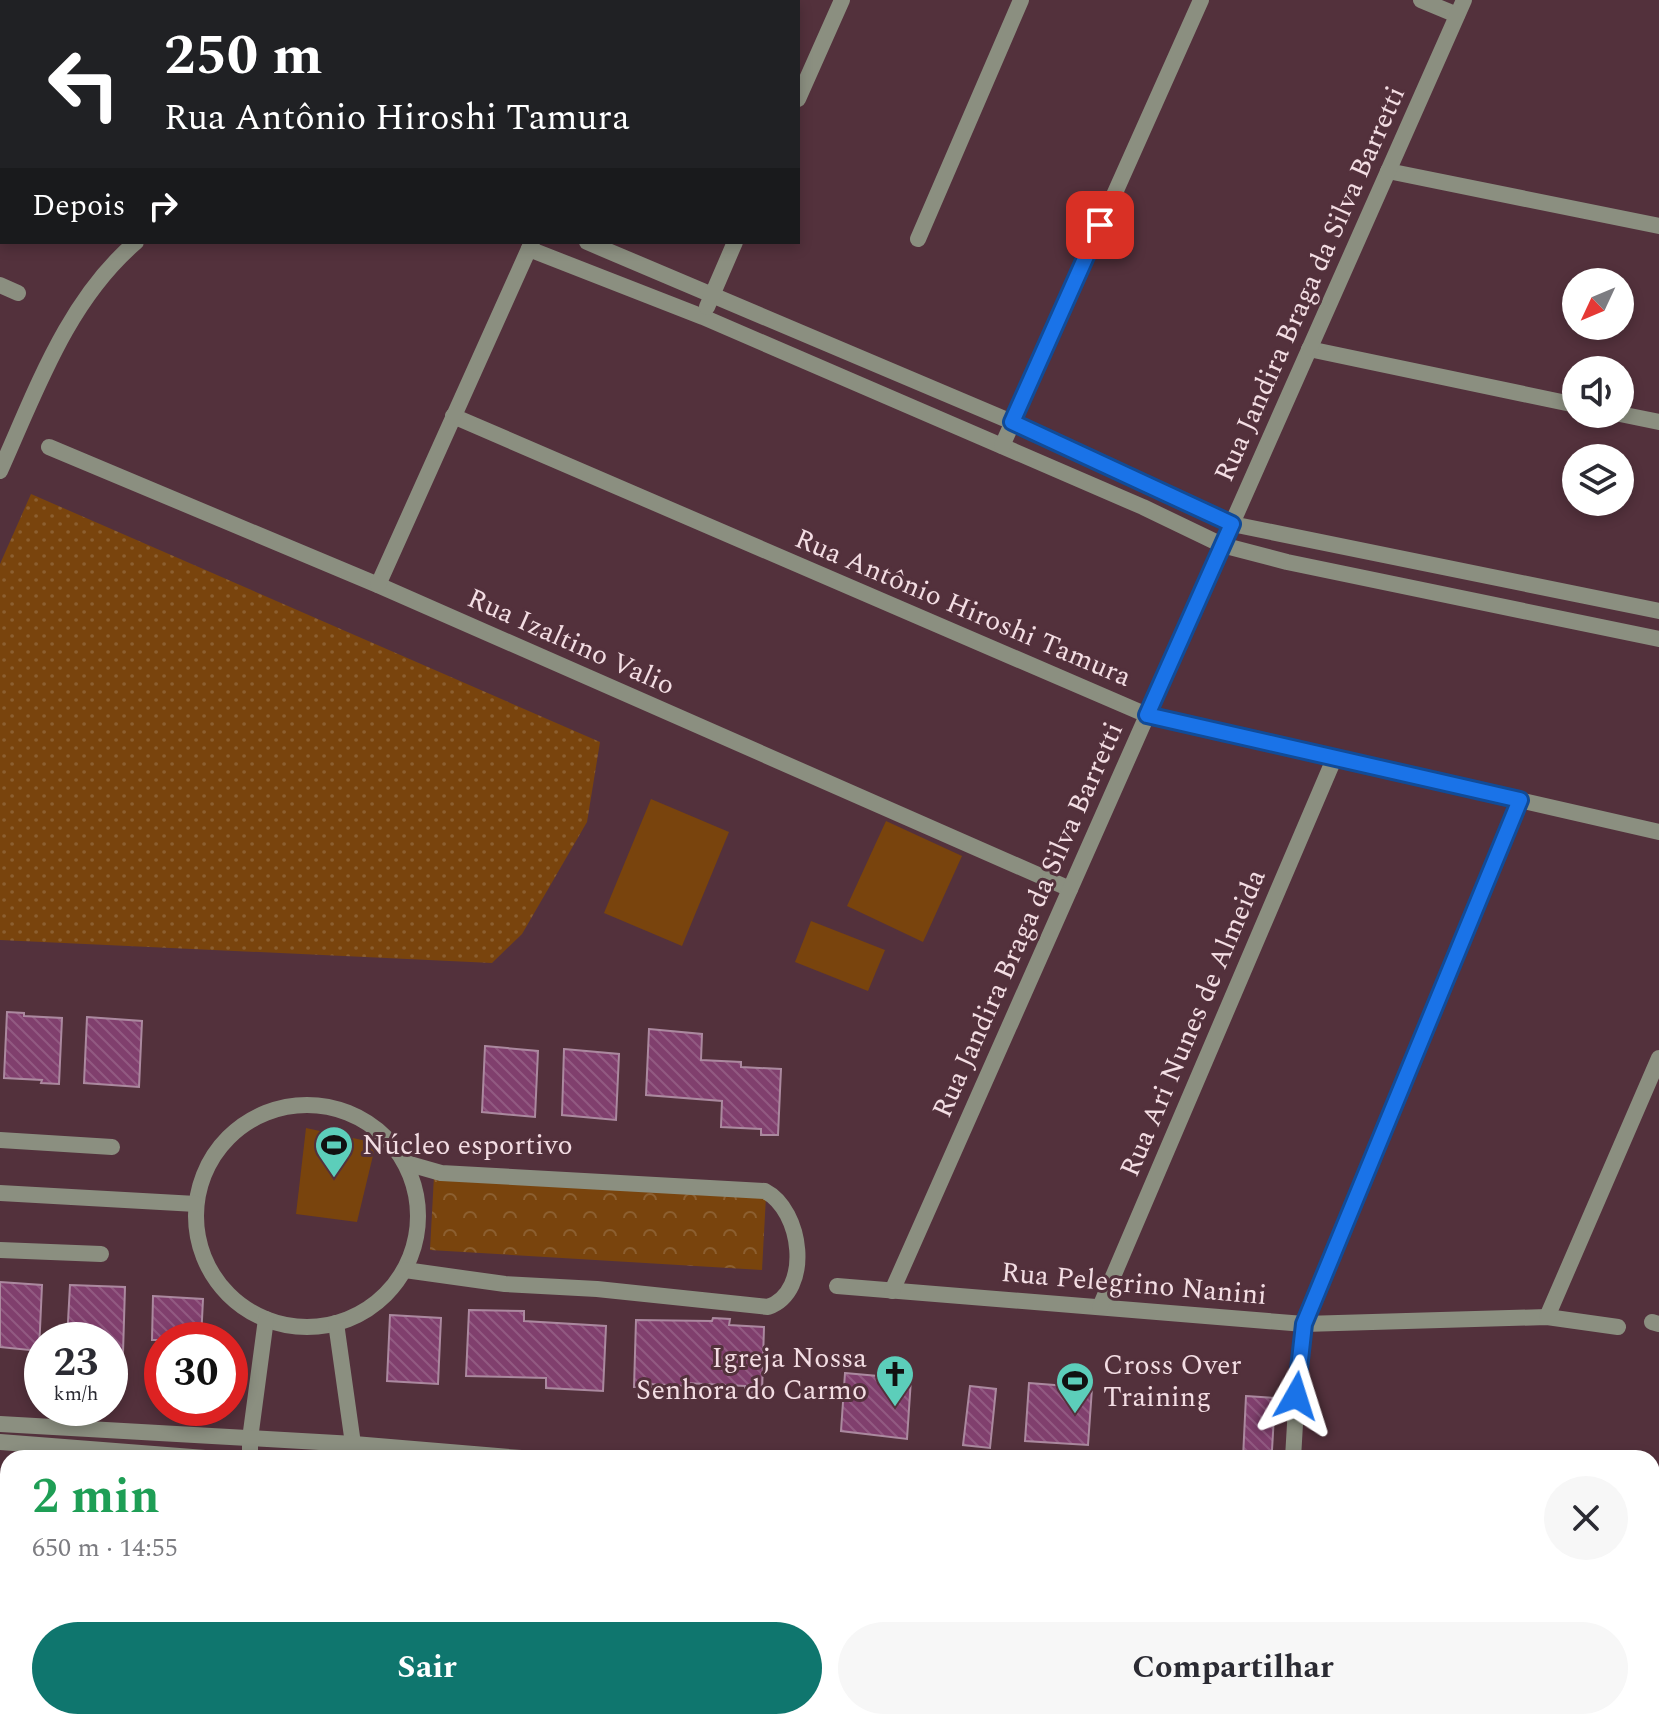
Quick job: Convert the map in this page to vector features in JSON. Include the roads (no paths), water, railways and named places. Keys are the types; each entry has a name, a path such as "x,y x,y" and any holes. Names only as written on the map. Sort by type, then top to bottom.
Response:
{"street":[{"path":"800,94 842,0"},
{"path":"918,239 1021,0"},
{"path":"1002,446 1201,0"},
{"path":"1421,0 1460,8"},
{"name":"Rua Jandira Braga da Silva Barretti","path":"892,1291 1460,8"},
{"path":"1388,171 1659,226"},
{"path":"0,471 57,345 75,313 134,244"},
{"path":"592,244 1012,422 1232,524 1659,611"},
{"path":"703,317 734,244"},
{"path":"378,585 530,246 1002,446 1222,545 1287,562 1659,639"},
{"path":"0,285 18,293"},
{"path":"1309,349 1562,402"},
{"name":"Rua Antônio Hiroshi Tamura","path":"453,416 1147,715 1659,832"},
{"path":"1634,417 1659,422"},
{"name":"Rua Izaltino Valio","path":"49,447 378,585 1070,889"},
{"name":"Rua Ari Nunes de Almeida","path":"1100,1307 1334,759"},
{"path":"1293,1450 1304,1324 1520,800"},
{"path":"1547,1317 1659,1058"},
{"path":"321,1104 355,1114 384,1134 406,1163 417,1192 419,1224 413,1255 398,1283 376,1305 349,1320 319,1327 288,1326 266,1319 233,1299 210,1272 198,1239 196,1204 205,1169 224,1140 252,1118 285,1105 321,1104"},
{"path":"0,1140 112,1147"},
{"path":"405,1270 505,1284 597,1289 768,1307 780,1302 789,1293 797,1257 789,1215 774,1196 765,1191 441,1173 406,1163"},
{"path":"0,1193 196,1204"},
{"path":"0,1250 101,1254"},
{"name":"Rua Pelegrino Nanini","path":"837,1286 1304,1324 1547,1317 1618,1327"},
{"path":"250,1450 266,1319"},
{"path":"336,1323 355,1450"},
{"path":"0,1424 250,1439 346,1450"},
{"path":"65,1447 67,1429"},
{"path":"0,1442 103,1450"}],"place":[{"name":"Núcleo esportivo","path":"334,1179"},
{"name":"Igreja Nossa Senhora do Carmo","path":"895,1408"},
{"name":"Cross Over Training","path":"1075,1415"}]}
